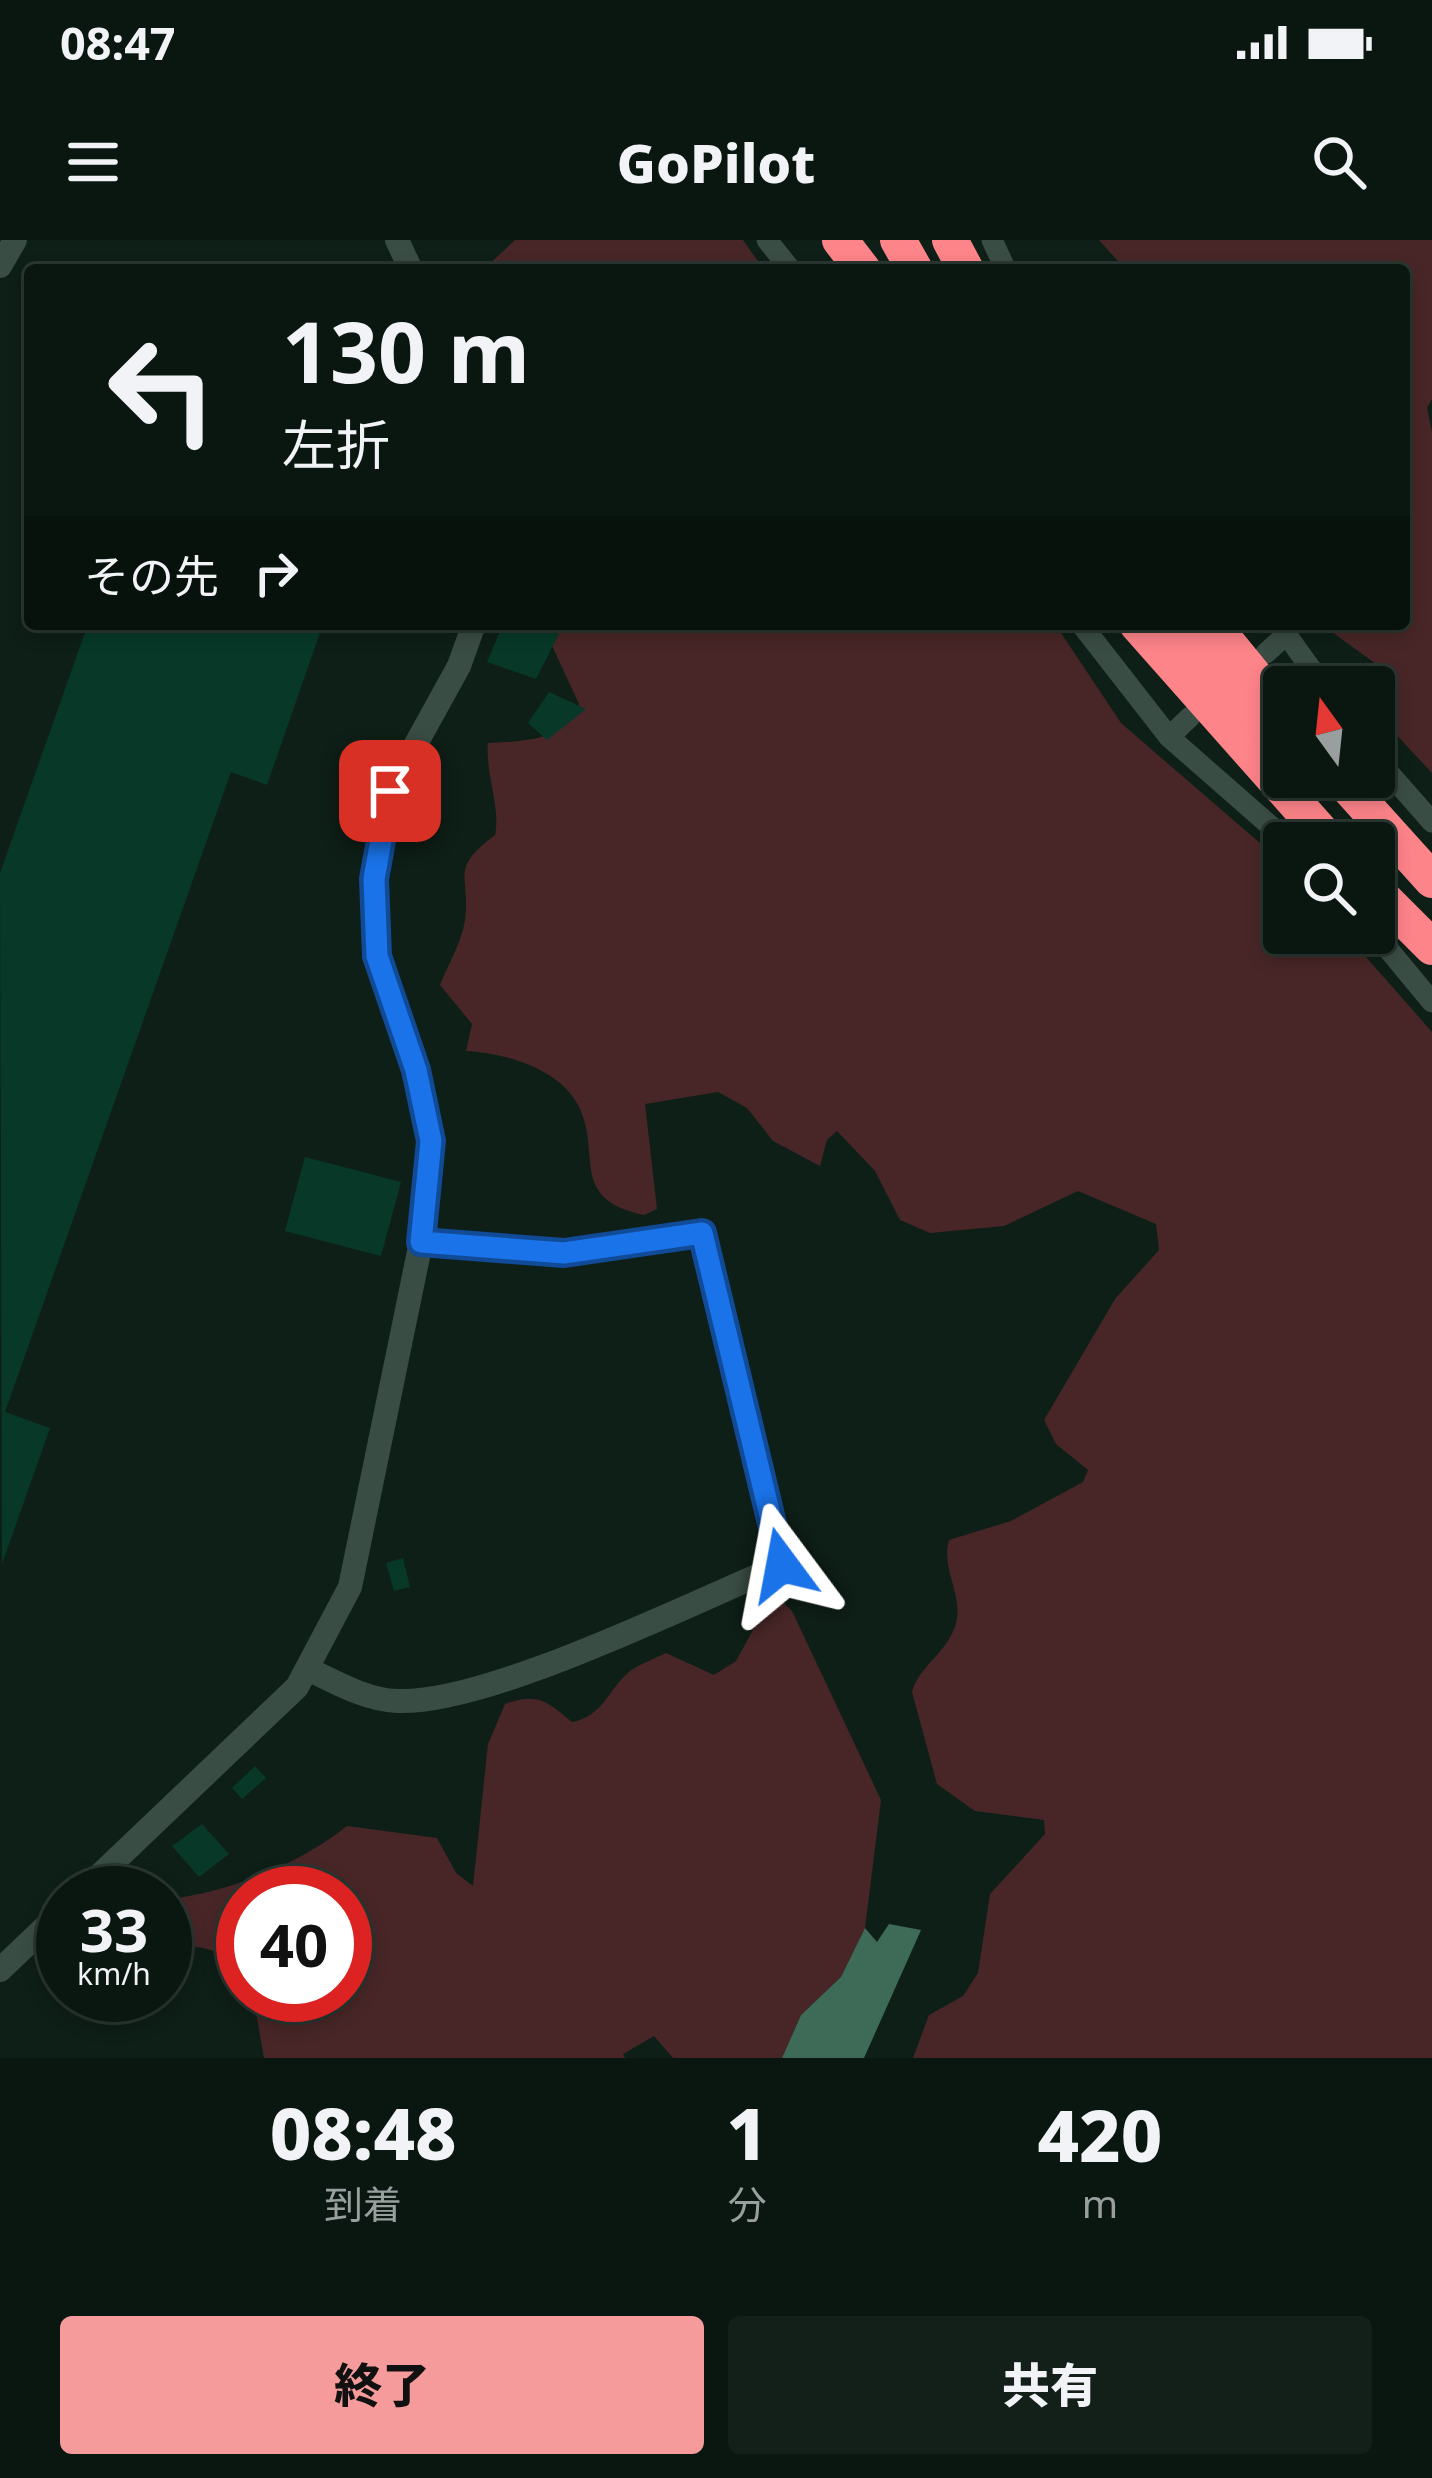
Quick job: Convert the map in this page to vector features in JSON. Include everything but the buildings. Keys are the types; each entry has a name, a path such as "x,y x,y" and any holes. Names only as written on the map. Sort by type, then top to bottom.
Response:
{"highway":[{"path":"840,240 858,264"},
{"path":"1142,630 1312,822"},
{"path":"1182,630 1263,723"},
{"path":"1217,630 1263,686"},
{"path":"1330,798 1353,822"},
{"path":"1358,798 1432,880"},
{"path":"1395,867 1432,906"},
{"path":"1395,910 1432,947"}],"street":[{"path":"0,266 14,240"},
{"path":"767,240 785,264"},
{"path":"109,1866 310,1670 350,1587 421,1242 431,1141 416,1070 377,956 374,879 390,791 459,666 472,630"},
{"path":"1086,630 1169,737 1266,822"},
{"path":"1266,653 1282,630"},
{"path":"1284,630 1309,666"},
{"path":"1169,737 1190,718"},
{"path":"1395,780 1432,822"},
{"path":"1392,954 1432,1002"},
{"path":"310,1670 348,1689 395,1701 438,1697 526,1671 782,1565 702,1233 564,1253 421,1242"},
{"path":"0,1970 36,1936"}],"shaded area":[{"path":"515,240 743,240 760,264 489,264"},
{"path":"1099,240 1432,240 1432,399 1427,408 1432,432 1432,773 1395,733 1395,666 1377,666 1329,630 1410,630 1410,264 1121,264"},
{"path":"545,630 1059,630 1121,723 1263,846 1263,954 1363,954 1432,1032 1432,2058 913,2058 929,2015 963,1996 978,1973 990,1894 1045,1834 1044,1820 975,1811 937,1784 912,1692 949,1639 957,1618 947,1560 949,1540 1011,1521 1083,1482 1088,1470 1056,1444 1044,1420 1115,1299 1159,1250 1156,1224 1078,1191 1004,1226 930,1233 900,1220 875,1171 837,1131 827,1140 820,1166 773,1141 747,1108 718,1092 645,1104 657,1209 644,1215 605,1198 596,1186 585,1124 571,1094 530,1066 466,1051 472,1024 440,985 463,928 466,865 495,835 488,743 541,737 572,717 579,704"},
{"path":"769,1601 783,1602 792,1611 881,1800 865,1928 841,1977 801,2015 782,2058 673,2058 654,2036 623,2054 625,2058 264,2058 258,2022 372,2022 372,1866 279,1866 347,1826 437,1838 456,1873 473,1886 488,1744 505,1704 534,1699 572,1722 598,1708 630,1671 666,1653 714,1675 736,1661"},
{"path":"214,1891 216,1952 192,1947 192,1895"},
{"path":"889,1924 921,1930 864,2058 782,2058 801,2015 841,1977 865,1928 877,1942"}],"route":[{"path":"390,791 374,879 377,956 416,1070 431,1141 421,1242 564,1253 702,1233 782,1565"}]}
